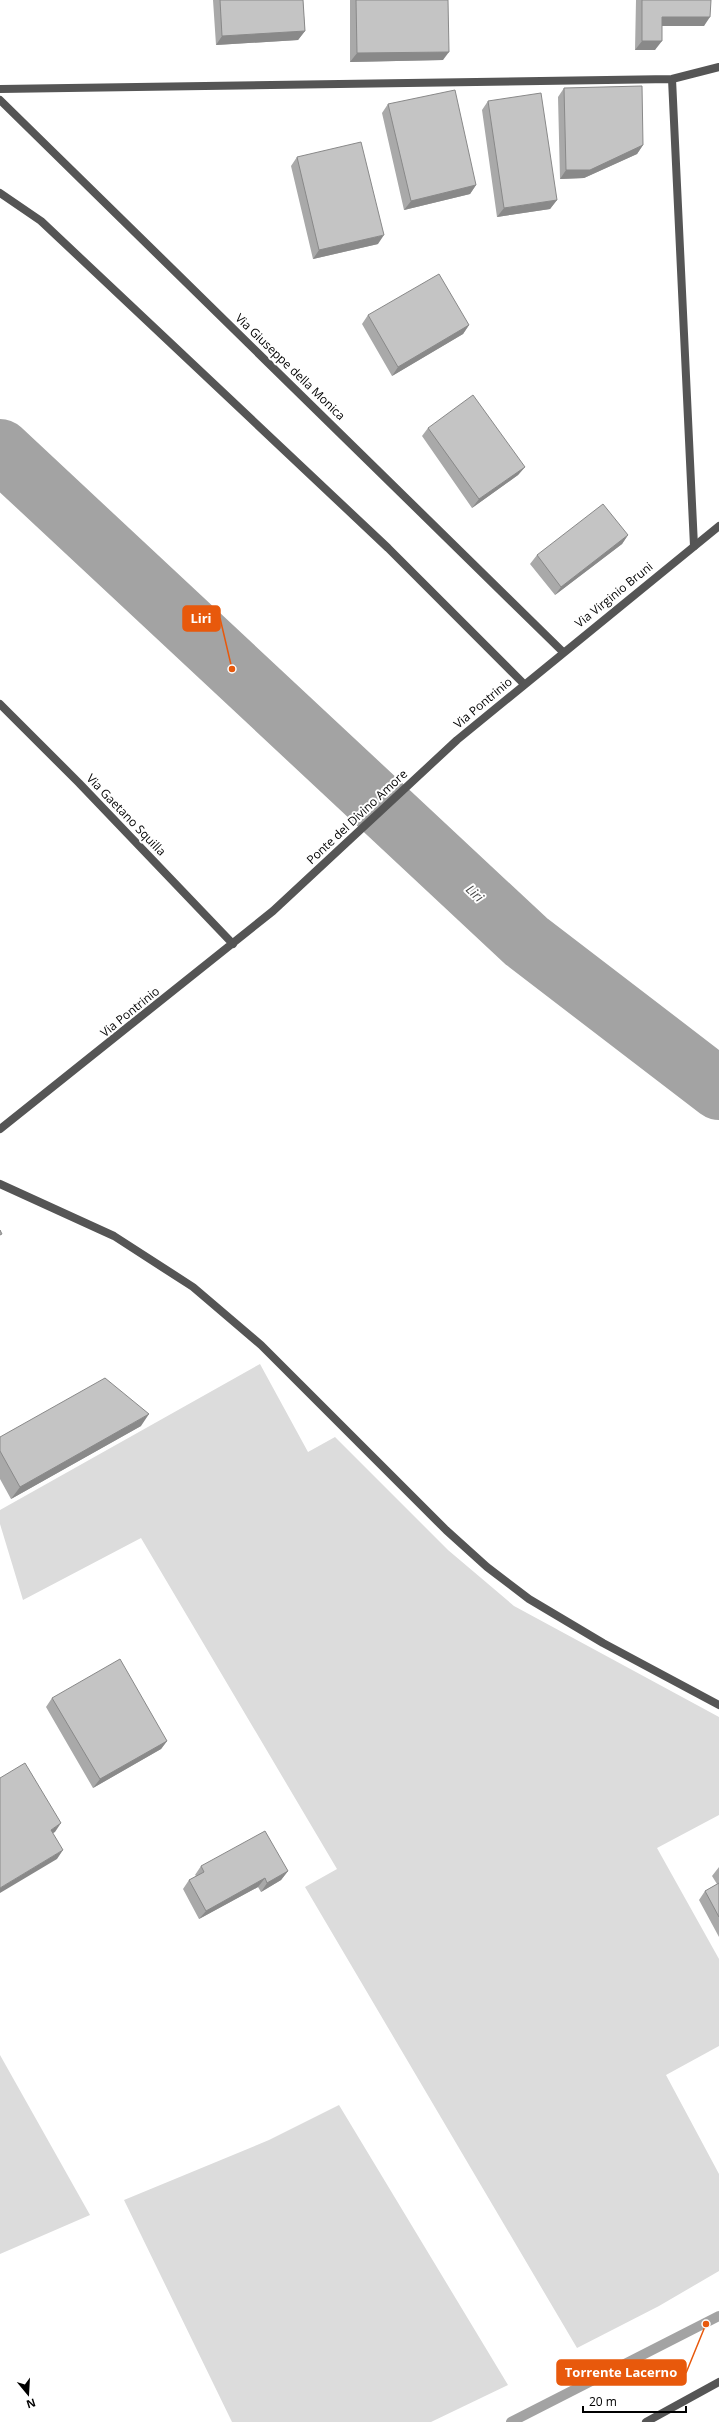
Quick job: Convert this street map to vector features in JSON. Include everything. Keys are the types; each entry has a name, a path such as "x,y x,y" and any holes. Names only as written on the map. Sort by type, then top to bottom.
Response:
{"street":[{"path":"0,89 672,79 719,67"},
{"path":"672,79 694,546"},
{"name":"Via Giuseppe della Monica","path":"0,100 563,652"},
{"path":"0,193 47,226 382,542 524,684"},
{"name":"Via Virginio Bruni","path":"524,684 719,526"},
{"name":"Via Pontrinio","path":"457,740 524,684"},
{"name":"Via Gaetano Squilla","path":"0,704 79,783 233,944"},
{"name":"Ponte del Divino Amore","path":"273,912 457,740"},
{"name":"Via Pontrinio","path":"0,1129 273,912"},
{"path":"0,1184 114,1236 193,1287 261,1345 446,1530 487,1567 528,1599 609,1646 719,1704"},
{"path":"646,2422 719,2382"}],"shaded area":[{"path":"260,1364 308,1452 335,1437 448,1550 514,1606 719,1717 719,1815 657,1848 719,1959 719,2046 666,2075 719,2174 719,2271 659,2306 577,2348 305,1887 337,1869 141,1538 23,1600 0,1524 0,1510"},
{"path":"0,2055 90,2215 0,2254"},
{"path":"339,2105 508,2385 431,2422 232,2422 124,2200 269,2140"}],"building":[{"path":"220,0 303,0 305,31 222,36"},
{"path":"356,0 448,0 449,52 357,53"},
{"path":"642,0 711,0 710,17 662,17 662,41 642,41"},
{"path":"642,86 643,145 590,170 566,170 564,88"},
{"path":"455,90 476,185 411,201 388,104"},
{"path":"541,93 557,200 504,208 488,101"},
{"path":"361,142 384,235 319,250 297,157"},
{"path":"439,274 469,325 398,367 368,315"},
{"path":"473,395 525,467 479,499 428,428"},
{"path":"603,504 628,535 561,587 537,555"},
{"path":"105,1378 149,1414 20,1487 0,1451 0,1437"},
{"path":"120,1659 167,1741 100,1779 52,1698"},
{"path":"25,1763 61,1823 51,1830 63,1850 0,1888 0,1778"},
{"path":"265,1831 288,1871 267,1883 265,1878 206,1911 189,1880 204,1872 201,1866"},
{"path":"719,1883 719,1917 705,1891"}],"waterway":[{"name":"Liri","path":"0,450 526,941 719,1089"},
{"path":"511,2422 719,2316"}],"place":[{"name":"Liri","path":"232,669"},
{"name":"Torrente Lacerno","path":"706,2324"}]}
